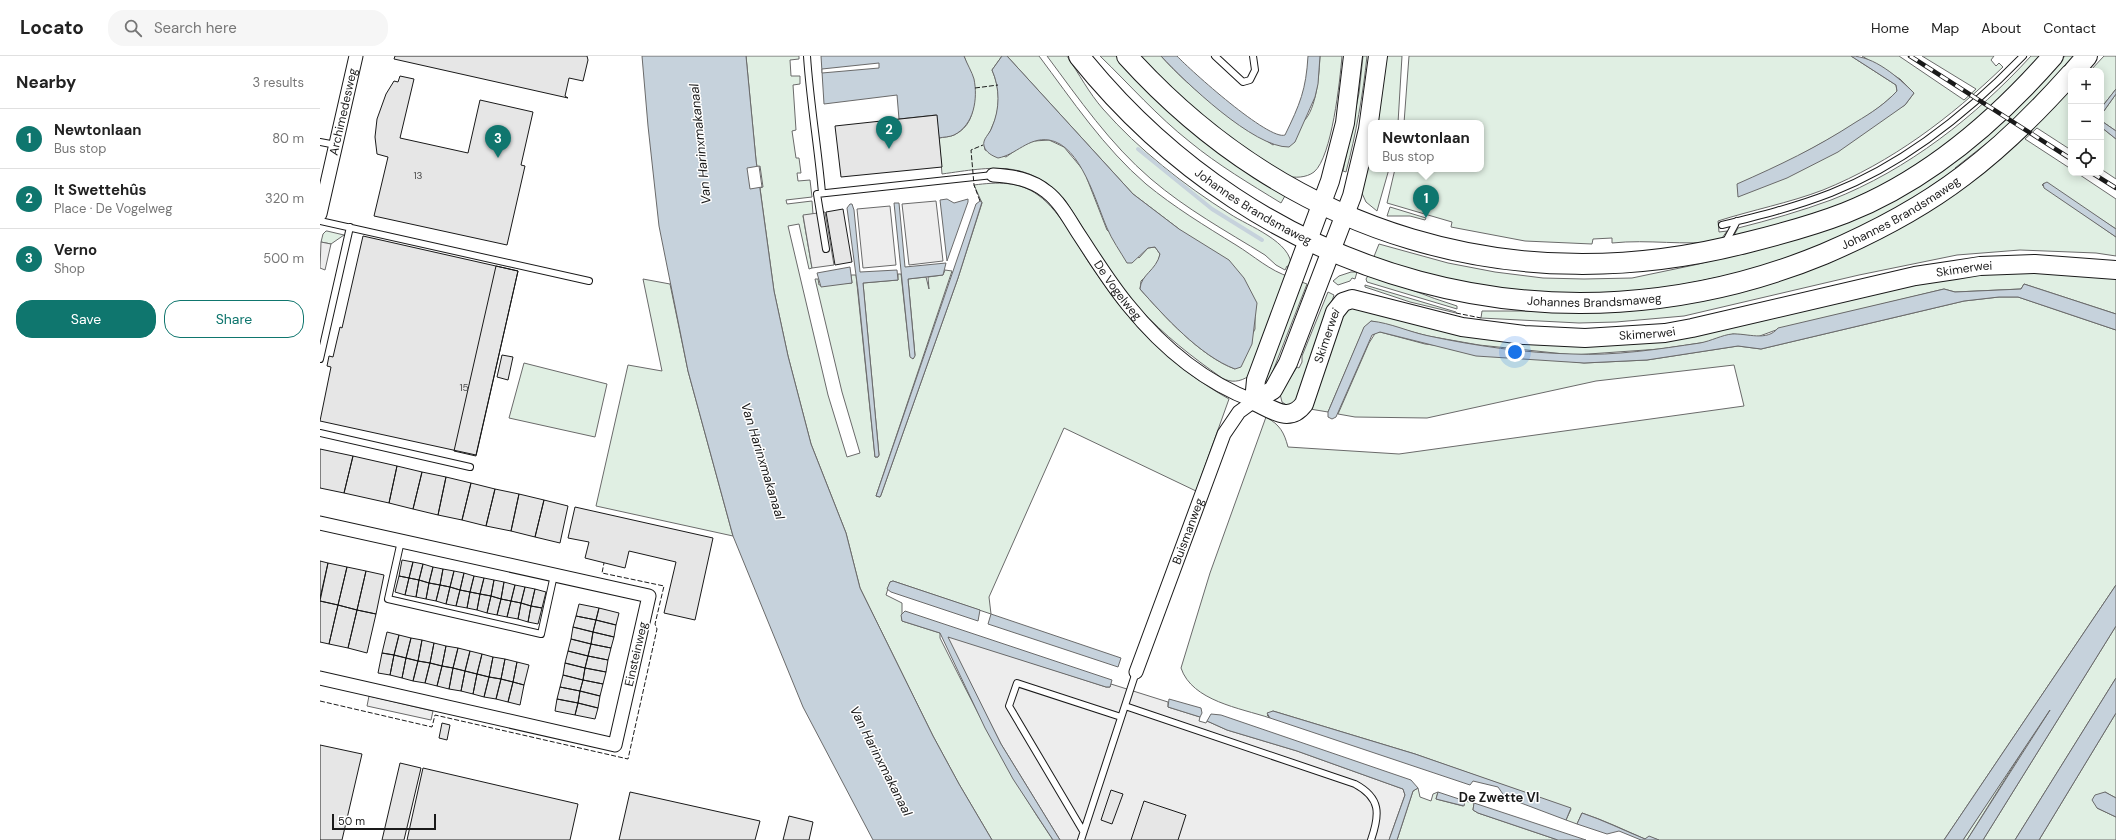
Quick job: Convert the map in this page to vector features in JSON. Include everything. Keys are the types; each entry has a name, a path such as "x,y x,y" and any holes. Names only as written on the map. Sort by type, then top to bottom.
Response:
{"main road":[{"name":"Johannes Brandsmaweg","path":"1079,56 1114,98 1144,129 1178,158 1229,195 1266,218 1309,241 1364,264 1426,283 1498,298 1572,304 1636,301 1716,289 1757,279 1800,264 1858,240 1905,214 1963,176 1992,153 2036,113 2068,77"},
{"name":"Johannes Brandsmaweg","path":"1127,56 1172,103 1203,130 1265,173 1345,215 1376,228 1434,246 1504,259 1542,263 1593,265 1646,261 1722,249 1790,232 1832,217 1890,191 1921,173 1970,137 2011,101 2053,56"},
{"path":"2077,68 2087,56"}],"street":[{"name":"Archimedesweg","path":"320,214 356,56"},
{"path":"1254,401 1256,380 1323,204 1344,123 1353,56"},
{"name":"Buismanweg","path":"1369,120 1378,56"},
{"name":"Buismanweg","path":"1136,672 1224,434 1239,412 1273,390 1294,352 1356,184 1368,129"},
{"name":"De Vogelweg","path":"993,175 1009,176 1028,181 1047,192 1064,212 1114,287 1144,324 1193,368 1235,394 1254,401"},
{"name":"Skimerwei","path":"1254,401 1284,415 1291,415 1298,411 1304,404 1334,312 1343,302 1352,299 1462,327 1524,335 1585,338 1665,333 1916,276 1980,266 2063,264 2116,270"},
{"name":"Einsteinweg","path":"320,523 649,596 615,745 320,678"}],"lane":[{"path":"807,56 810,102 817,136 822,193"},
{"path":"1215,56 1243,82 1250,80 1255,70 1253,56"},
{"path":"1722,225 1779,211 1831,193 1883,168 1950,124 1978,100 2023,56"},
{"path":"320,142 336,145"},
{"path":"826,249 817,194 993,175"},
{"path":"320,221 589,281"},
{"path":"1722,249 1737,222"},
{"path":"320,358 350,227"},
{"path":"320,433 470,467"},
{"path":"402,541 388,599 541,634 554,575"},
{"path":"1081,840 1136,672"},
{"path":"1083,831 1009,706 1017,683 1121,717"},
{"path":"1125,706 1361,787 1373,798 1378,814 1371,840"}],"green space":[{"path":"746,56 799,56 799,59 790,60 791,76 800,76 800,84 793,85 796,130 792,131 796,158 799,158 801,173 797,173 798,181 810,180 812,197 786,200 787,204 812,201 813,214 803,216 812,268 809,269 799,224 788,226 828,395 847,457 860,453 842,392 815,279 818,279 819,285 852,283 851,275 856,275 875,457 878,457 863,283 898,280 898,274 901,274 910,356 913,359 915,355 908,279 926,277 929,289 928,277 943,275 945,270 952,271 876,496 880,497 881,495 958,278 982,203 974,185 999,183 1015,185 1031,190 1047,202 1070,232 1110,293 1139,328 1171,359 1208,387 1229,399 1196,491 1064,428 989,597 991,614 893,581 890,582 886,595 902,603 902,621 940,633 940,638 993,741 1037,816 1053,840 992,840 933,736 860,588 846,533 811,444 788,356 774,291 760,188 763,187 760,166 757,167 756,160"},
{"path":"964,56 1002,56 992,70 997,84 998,106 995,120 984,143 985,150 1006,157 1023,145 1034,141 1049,140 1064,147 1084,171 1107,230 1139,258 1148,248 1155,247 1160,254 1158,264 1141,281 1140,289 1171,323 1209,355 1235,369 1255,329 1255,317 1179,229 1133,194 1007,56 1039,56 1102,139 1146,184 1201,223 1243,249 1262,263 1290,277 1249,376 1242,380 1236,381 1229,381 1222,378 1189,354 1158,327 1128,296 1100,256 1065,200 1051,187 1037,178 1023,172 1008,169 977,169 942,174 939,138 952,136 963,129 973,110 973,88"},
{"path":"1047,56 1067,56 1098,103 1132,139 1179,179 1230,214 1258,229 1277,242 1290,258 1291,267 1287,266 1285,270 1276,265 1265,255 1192,210 1151,179 1109,136 1083,105"},
{"path":"1100,56 1116,56 1137,79 1286,194 1281,203 1223,166 1190,142 1155,111"},
{"path":"1138,56 1161,56 1200,94 1273,145 1296,128 1308,116 1316,91 1320,56 1342,56 1334,117 1326,151 1320,164 1314,172 1308,175 1296,177 1285,176 1215,129"},
{"path":"1363,56 1367,56 1363,85 1356,129 1346,172 1343,171 1359,93"},
{"path":"1382,56 1402,56 1398,120 1373,120"},
{"path":"1409,56 1851,56 1896,85 1897,91 1874,111 1785,164 1738,196 1905,105 1914,93 1900,79 1862,56 1899,56 1964,100 1976,89 1922,56 1994,56 1991,60 1996,66 1999,63 2003,67 1941,121 1919,137 1873,166 1848,179 1810,195 1718,221 1719,232 1727,231 1720,241 1693,243 1612,243 1612,238 1593,239 1592,244 1525,241 1451,227 1452,222 1387,203 1394,172 1484,172 1484,120 1404,120"},
{"path":"2031,56 2042,56 1996,102 1948,144 1887,183 1833,208 1732,239 1738,228 1831,200 1859,188 1914,157 1964,120 1987,100"},
{"path":"2065,56 2077,56 2020,117 1955,168 1956,169 1893,212 1838,240 1764,268 1641,293 1548,295 1457,283 1373,259 1379,244 1448,263 1495,272 1543,278 1632,278 1699,264 1833,226 2057,65"},
{"path":"2104,56 2116,56 2116,89 2104,104 2104,68 2093,68"},
{"path":"2068,93 2068,148 2037,128 2025,139 2068,167 2068,176 2082,176 2116,199 2116,229 2044,183 2042,185 2116,237 2116,256 2096,253 2020,250 1957,255 1859,275 1684,316 1616,322 1579,323 1481,318 1482,311 1629,311 1672,306 1705,300 1767,284 1811,269 1852,251 2038,123"},
{"path":"2116,94 2116,131 2104,123 2104,111"},
{"path":"2104,129 2116,139 2116,179 2104,171"},
{"path":"1368,147 1368,172 1388,172 1377,211 1366,202 1360,189"},
{"path":"1390,207 1426,218 1425,220 1410,216 1387,216"},
{"path":"326,231 344,235 331,244 321,242 323,234"},
{"path":"1351,272 1357,272 1355,279 1352,278 1350,281 1338,285 1333,281 1339,276"},
{"path":"2009,272 2067,272 2116,278 2116,314 2024,284 2021,289 1955,292 1944,289 1776,330 1757,337 1733,334 1707,342 1660,349 1574,355 1479,345 1428,336 1371,321 1364,328 1328,412 1310,409 1340,320 1347,310 1353,306 1602,345 1941,279"},
{"path":"1369,274 1457,306 1457,309 1367,282 1366,279"},
{"path":"643,279 670,284 688,371 733,536 596,506 628,365 662,371"},
{"path":"1299,281 1307,284 1269,381 1266,381 1264,379"},
{"path":"1365,285 1456,313 1410,302 1365,287"},
{"path":"1328,292 1334,295 1298,402 1288,406 1282,402 1280,394 1297,367 1299,368 1302,362 1302,356"},
{"path":"1999,297 2018,297 2116,330 2116,585 1944,840 1659,840 1649,837 1645,839 1582,813 1577,824 1566,820 1571,809 1415,754 1273,711 1267,715 1270,718 1218,702 1195,688 1187,679 1181,668 1210,573 1266,417 1281,429 1288,447 1399,454 1744,406 1734,365 1596,381 1427,418 1355,417 1338,414 1369,343 1376,332 1425,344 1584,363 1647,360 1738,346 1761,349 1964,301"},
{"path":"524,363 607,384 595,437 509,418"},
{"path":"2116,626 2116,678 2015,840 1983,840"},
{"path":"2049,709 1967,840 1963,840"},
{"path":"2116,713 2116,798 2105,792 2097,808 2116,817 2116,840 2039,840"},
{"path":"1418,788 1420,797 1431,801 1433,794 1438,792 1436,799 1463,806 1465,801 1474,803 1473,810 1478,813 1558,840 1397,840 1413,791"}],"shaded area":[{"path":"936,201 943,261 909,265 902,204"},
{"path":"890,206 896,265 863,268 857,209"},
{"path":"825,212 834,265 812,268 803,215"},
{"path":"321,242 331,244 325,270 320,268"},
{"path":"949,636 1106,687 1110,687 1111,684 1168,702 1168,707 1200,717 1199,721 1206,723 1207,721 1227,730 1297,751 1403,789 1405,795 1389,840 1060,840 1001,744 948,640"},
{"path":"369,696 433,711 431,720 367,706"}],"water":[{"name":"Van Harinxmakanaal","path":"642,56 746,56 756,160 774,291 788,356 811,444 846,533 860,588 933,736 992,840 873,840 803,707 733,536 688,371 659,226"},
{"path":"821,56 964,56 974,79 975,103 973,111 966,125 961,131 951,136 939,138 936,115 899,119 897,95 824,104"},
{"path":"1002,56 1007,56 1133,194 1179,229 1229,260 1244,278 1257,303 1252,344 1241,367 1235,369 1222,363 1196,345 1171,323 1140,289 1143,280 1155,265 1160,254 1155,247 1148,248 1132,263 1127,263 1109,232 1086,176 1079,163 1070,152 1060,144 1049,140 1035,141 1011,154 998,158 986,151 984,141 995,120 998,106 998,91 992,70"},
{"path":"1161,56 1177,56 1230,103 1263,127 1276,134 1285,135 1295,114 1304,88 1308,56 1320,56 1318,84 1315,97 1295,142 1289,147 1274,144 1239,126 1186,81"},
{"path":"1851,56 1860,57 1877,63 1901,80 1914,93 1905,105 1838,152 1787,178 1738,197 1737,184 1783,163 1827,140 1872,112 1897,91 1896,85"},
{"path":"2116,89 2116,94 2104,111 2104,104"},
{"path":"2104,123 2116,131 2116,139 2104,129"},
{"path":"2047,182 2116,229 2116,237 2044,188 2043,184"},
{"path":"947,199 954,203 968,199 968,202 947,261 940,200"},
{"path":"980,201 982,202 958,278 881,495 880,497 876,496 976,204"},
{"path":"894,203 899,203 905,267 946,263 943,275 908,279 915,356 913,359 910,357"},
{"path":"850,204 852,204 854,210 860,272 897,270 898,280 863,283 878,457 875,457 858,290 847,208"},
{"path":"850,267 852,283 821,287 817,273"},
{"path":"2024,284 2116,314 2116,330 2018,297 1999,297 1964,301 1761,349 1738,346 1647,360 1584,363 1476,356 1380,332 1372,335 1336,417 1332,419 1328,417 1328,412 1364,327 1371,321 1429,336 1465,343 1537,352 1605,354 1669,348 1700,343 1732,334 1763,336 1768,335 1778,328 1944,289 1955,292 2021,289"},
{"path":"893,581 980,610 978,621 891,592 887,589 890,582"},
{"path":"2116,585 2116,626 1983,840 1967,840 2050,710 1963,840 1944,840"},
{"path":"905,611 1112,680 1110,687 1106,687 948,637 1001,744 1060,840 1053,840 1013,779 985,728 940,633 902,621 901,615"},
{"path":"991,614 1121,658 1118,667 988,624"},
{"path":"2116,678 2116,713 2039,840 2015,840"},
{"path":"1169,699 1201,708 1202,713 1200,717 1168,707"},
{"path":"1273,711 1415,754 1571,808 1566,820 1505,797 1498,787 1473,781 1470,785 1270,718 1267,713"},
{"path":"1211,714 1221,715 1411,780 1418,788 1413,791 1397,840 1389,840 1405,795 1403,789 1297,751 1227,730 1207,721"},
{"path":"1438,792 1465,801 1464,806 1436,799"},
{"path":"2105,792 2116,798 2116,817 2097,808 2092,800 2095,795"},
{"path":"1474,803 1586,840 1558,840 1478,813 1473,810"},
{"path":"1582,813 1645,839 1649,836 1659,840 1641,840 1619,831 1607,834 1577,824"}],"pier":[{"path":"879,63 879,68 822,73 822,69"},
{"path":"759,166 762,187 750,189 747,168"}],"building":[{"path":"395,56 587,56 588,60 583,81 569,78 565,96 568,98 394,59"},
{"path":"400,76 414,79 400,138 468,153 480,100 533,112 521,165 525,166 507,245 374,216 388,157 377,154 375,137 377,119 386,94 394,81 398,82"},
{"path":"937,115 942,167 841,177 835,126"},
{"path":"843,209 852,262 835,265 826,212"},
{"path":"363,236 518,271 476,455 320,421 331,367 327,366 329,356 333,357 340,327 342,328"},
{"path":"496,266 518,271 476,456 454,451"},
{"path":"502,355 513,357 508,380 497,377"},
{"path":"320,449 353,456 344,493 320,488"},
{"path":"353,456 397,466 389,503 344,493"},
{"path":"397,466 422,472 413,509 389,503"},
{"path":"422,472 446,477 438,515 413,509"},
{"path":"446,477 471,483 462,520 438,515"},
{"path":"471,483 495,489 486,526 462,520"},
{"path":"495,489 519,494 511,531 486,526"},
{"path":"519,494 544,500 535,537 511,531"},
{"path":"544,500 568,506 560,543 535,537"},
{"path":"575,507 713,538 695,620 664,613 676,562 629,551 625,568 585,558 589,542 568,538"},
{"path":"402,560 413,562 409,578 399,576"},
{"path":"320,561 328,563 320,598"},
{"path":"413,562 423,564 419,580 409,578"},
{"path":"328,563 347,567 338,605 320,601"},
{"path":"423,564 433,567 429,583 419,580"},
{"path":"347,567 366,571 357,610 338,605"},
{"path":"433,567 443,569 440,585 429,583"},
{"path":"443,569 454,571 450,587 440,585"},
{"path":"366,571 384,575 376,614 357,610"},
{"path":"454,571 464,573 460,590 450,587"},
{"path":"464,573 474,576 470,592 460,590"},
{"path":"399,576 409,578 405,595 395,592"},
{"path":"474,576 484,578 480,594 470,592"},
{"path":"409,578 419,580 416,597 405,595"},
{"path":"484,578 494,580 491,596 480,594"},
{"path":"419,580 429,583 426,599 416,597"},
{"path":"494,580 504,582 501,599 491,596"},
{"path":"504,582 515,585 511,601 501,599"},
{"path":"429,583 440,585 436,601 426,599"},
{"path":"440,585 450,587 446,604 436,601"},
{"path":"515,585 525,587 521,603 511,601"},
{"path":"450,587 460,590 456,606 446,604"},
{"path":"525,587 535,589 531,606 521,603"},
{"path":"535,589 546,592 542,608 531,606"},
{"path":"460,590 470,592 467,608 456,606"},
{"path":"470,592 480,594 477,610 467,608"},
{"path":"480,594 491,596 487,613 477,610"},
{"path":"491,596 501,599 497,615 487,613"},
{"path":"501,599 511,601 507,617 497,615"},
{"path":"320,601 338,605 329,644 320,642"},
{"path":"511,601 521,603 518,619 507,617"},
{"path":"521,603 531,606 528,622 518,619"},
{"path":"579,604 599,608 596,620 576,616"},
{"path":"338,605 357,610 348,648 329,644"},
{"path":"531,606 542,608 538,624 528,622"},
{"path":"599,608 619,613 616,625 596,620"},
{"path":"357,610 376,614 367,653 348,648"},
{"path":"576,616 596,620 593,632 573,627"},
{"path":"596,620 616,625 614,637 593,632"},
{"path":"573,627 593,632 591,644 571,639"},
{"path":"387,632 399,635 394,655 382,653"},
{"path":"593,632 614,637 611,648 591,644"},
{"path":"399,635 411,638 406,658 394,655"},
{"path":"411,638 422,640 418,661 406,658"},
{"path":"571,639 591,644 588,656 568,651"},
{"path":"422,640 434,643 430,663 418,661"},
{"path":"434,643 446,646 442,666 430,663"},
{"path":"591,644 611,648 608,660 588,656"},
{"path":"446,646 458,648 453,668 442,666"},
{"path":"458,648 470,651 465,671 453,668"},
{"path":"470,651 482,654 477,674 465,671"},
{"path":"568,651 588,656 585,668 565,663"},
{"path":"382,653 394,655 390,675 378,673"},
{"path":"482,654 493,657 489,677 477,674"},
{"path":"394,655 406,658 402,678 390,675"},
{"path":"588,656 608,660 606,672 585,668"},
{"path":"493,657 505,659 501,679 489,677"},
{"path":"406,658 418,661 413,681 402,678"},
{"path":"505,659 517,662 513,682 501,679"},
{"path":"418,661 430,663 425,683 413,681"},
{"path":"517,662 529,665 524,685 513,682"},
{"path":"430,663 442,666 437,686 425,683"},
{"path":"565,663 585,668 583,680 563,675"},
{"path":"442,666 453,668 449,689 437,686"},
{"path":"453,668 465,671 461,691 449,689"},
{"path":"585,668 606,672 603,684 583,680"},
{"path":"465,671 477,674 473,694 461,691"},
{"path":"477,674 489,677 484,697 473,694"},
{"path":"563,675 583,680 580,691 560,687"},
{"path":"489,677 501,679 496,699 484,697"},
{"path":"501,679 513,682 508,702 496,699"},
{"path":"583,680 603,684 600,696 580,691"},
{"path":"513,682 524,685 520,705 508,702"},
{"path":"560,687 580,691 578,703 557,699"},
{"path":"580,691 600,696 598,708 578,703"},
{"path":"557,699 578,703 575,715 555,711"},
{"path":"578,703 598,708 595,719 575,715"},
{"path":"442,723 450,725 447,740 439,738"},
{"path":"320,745 362,754 342,840 320,840"},
{"path":"400,763 421,768 404,840 382,840"},
{"path":"423,768 578,804 570,840 407,840"},
{"path":"1111,790 1123,794 1112,824 1101,820"},
{"path":"630,792 760,821 755,840 619,840"},
{"path":"1144,801 1186,815 1178,840 1131,840"},
{"path":"789,816 813,822 809,840 783,840"}],"waterway":[{"path":"1138,149 1212,209 1262,240"}],"railway":[{"path":"1910,56 2068,157"},
{"path":"2097,176 2116,188"}],"fence":[{"path":"975,88 998,85"},
{"path":"980,201 974,185 971,150 983,145"},
{"path":"1456,313 1481,318"},
{"path":"320,701 432,727 435,715 628,759 657,629 655,624 664,586 602,573 604,563"}],"place":[{"name":"It Swettehûs","path":"889,149"},
{"name":"Verno","path":"498,158"},
{"name":"Newtonlaan","path":"1426,218"}],"district":[{"name":"De Zwette VI","path":"1499,797"}]}
